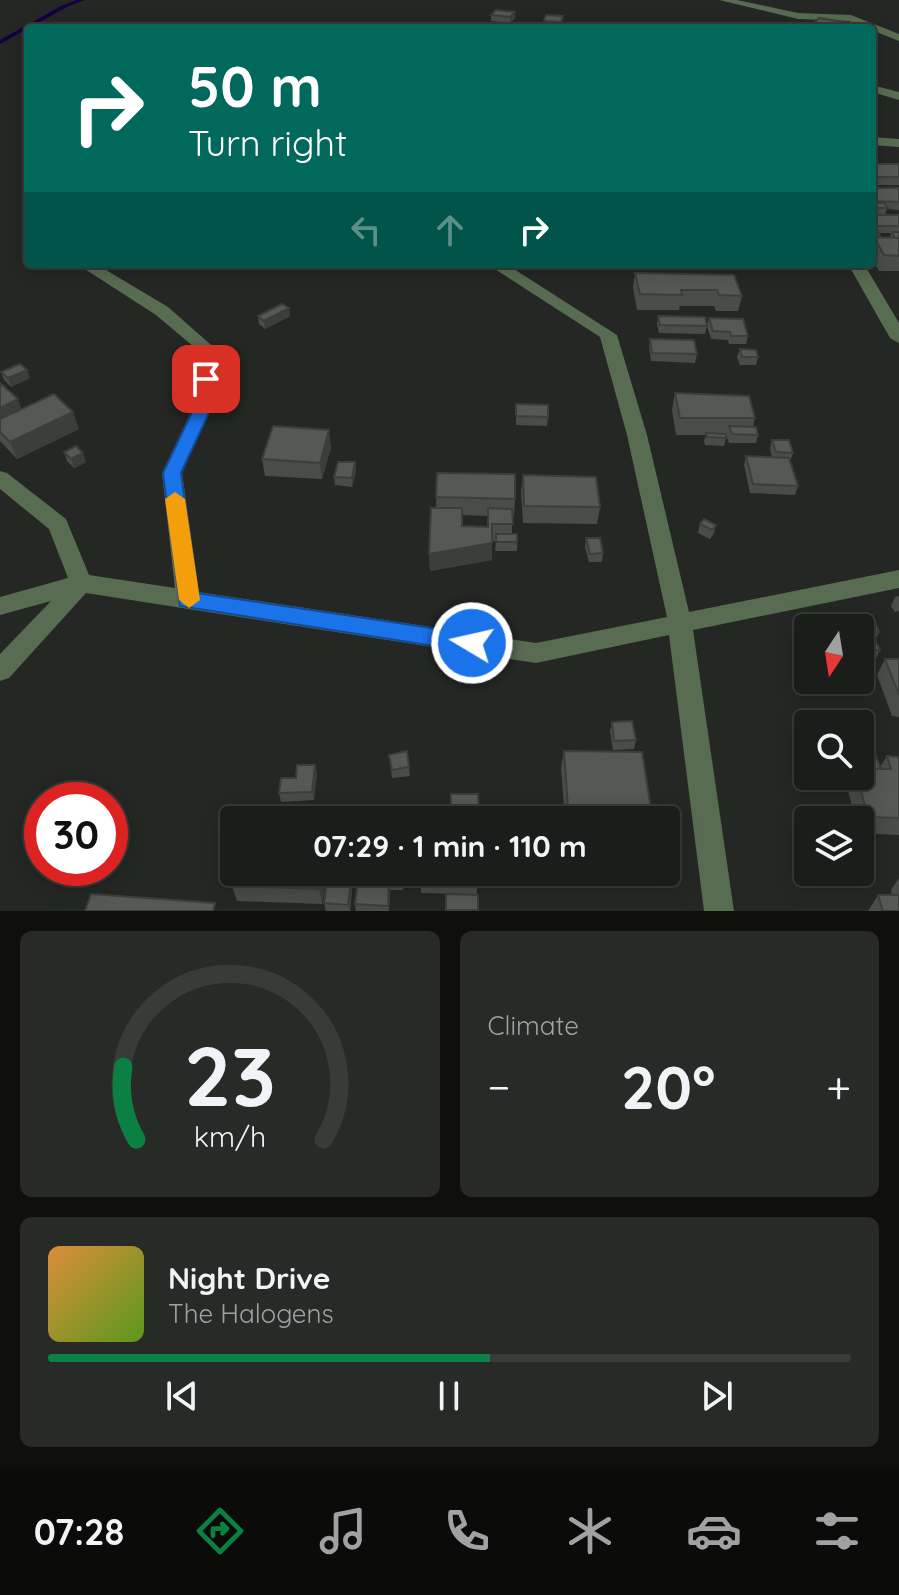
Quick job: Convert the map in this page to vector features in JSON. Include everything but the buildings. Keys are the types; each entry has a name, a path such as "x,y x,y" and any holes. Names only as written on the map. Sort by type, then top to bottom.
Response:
{"street":[{"path":"724,0 798,16 851,18 865,24"},
{"path":"876,28 899,38"},
{"path":"876,89 899,96"},
{"path":"876,141 899,143"},
{"path":"92,268 162,311 209,351 203,406 172,473 188,600"},
{"path":"501,268 608,335 637,435 680,624 719,911"},
{"path":"858,268 899,338"},
{"path":"0,478 58,525 81,583"},
{"path":"0,606 81,583 536,653 899,579"},
{"path":"0,671 81,583"}],"waterway":[{"path":"32,24 82,0"},
{"path":"0,42 24,29"}],"slow traffic":[{"path":"175,499 189,600"}],"route":[{"path":"206,379 203,406 172,473 188,600 472,643"}]}
